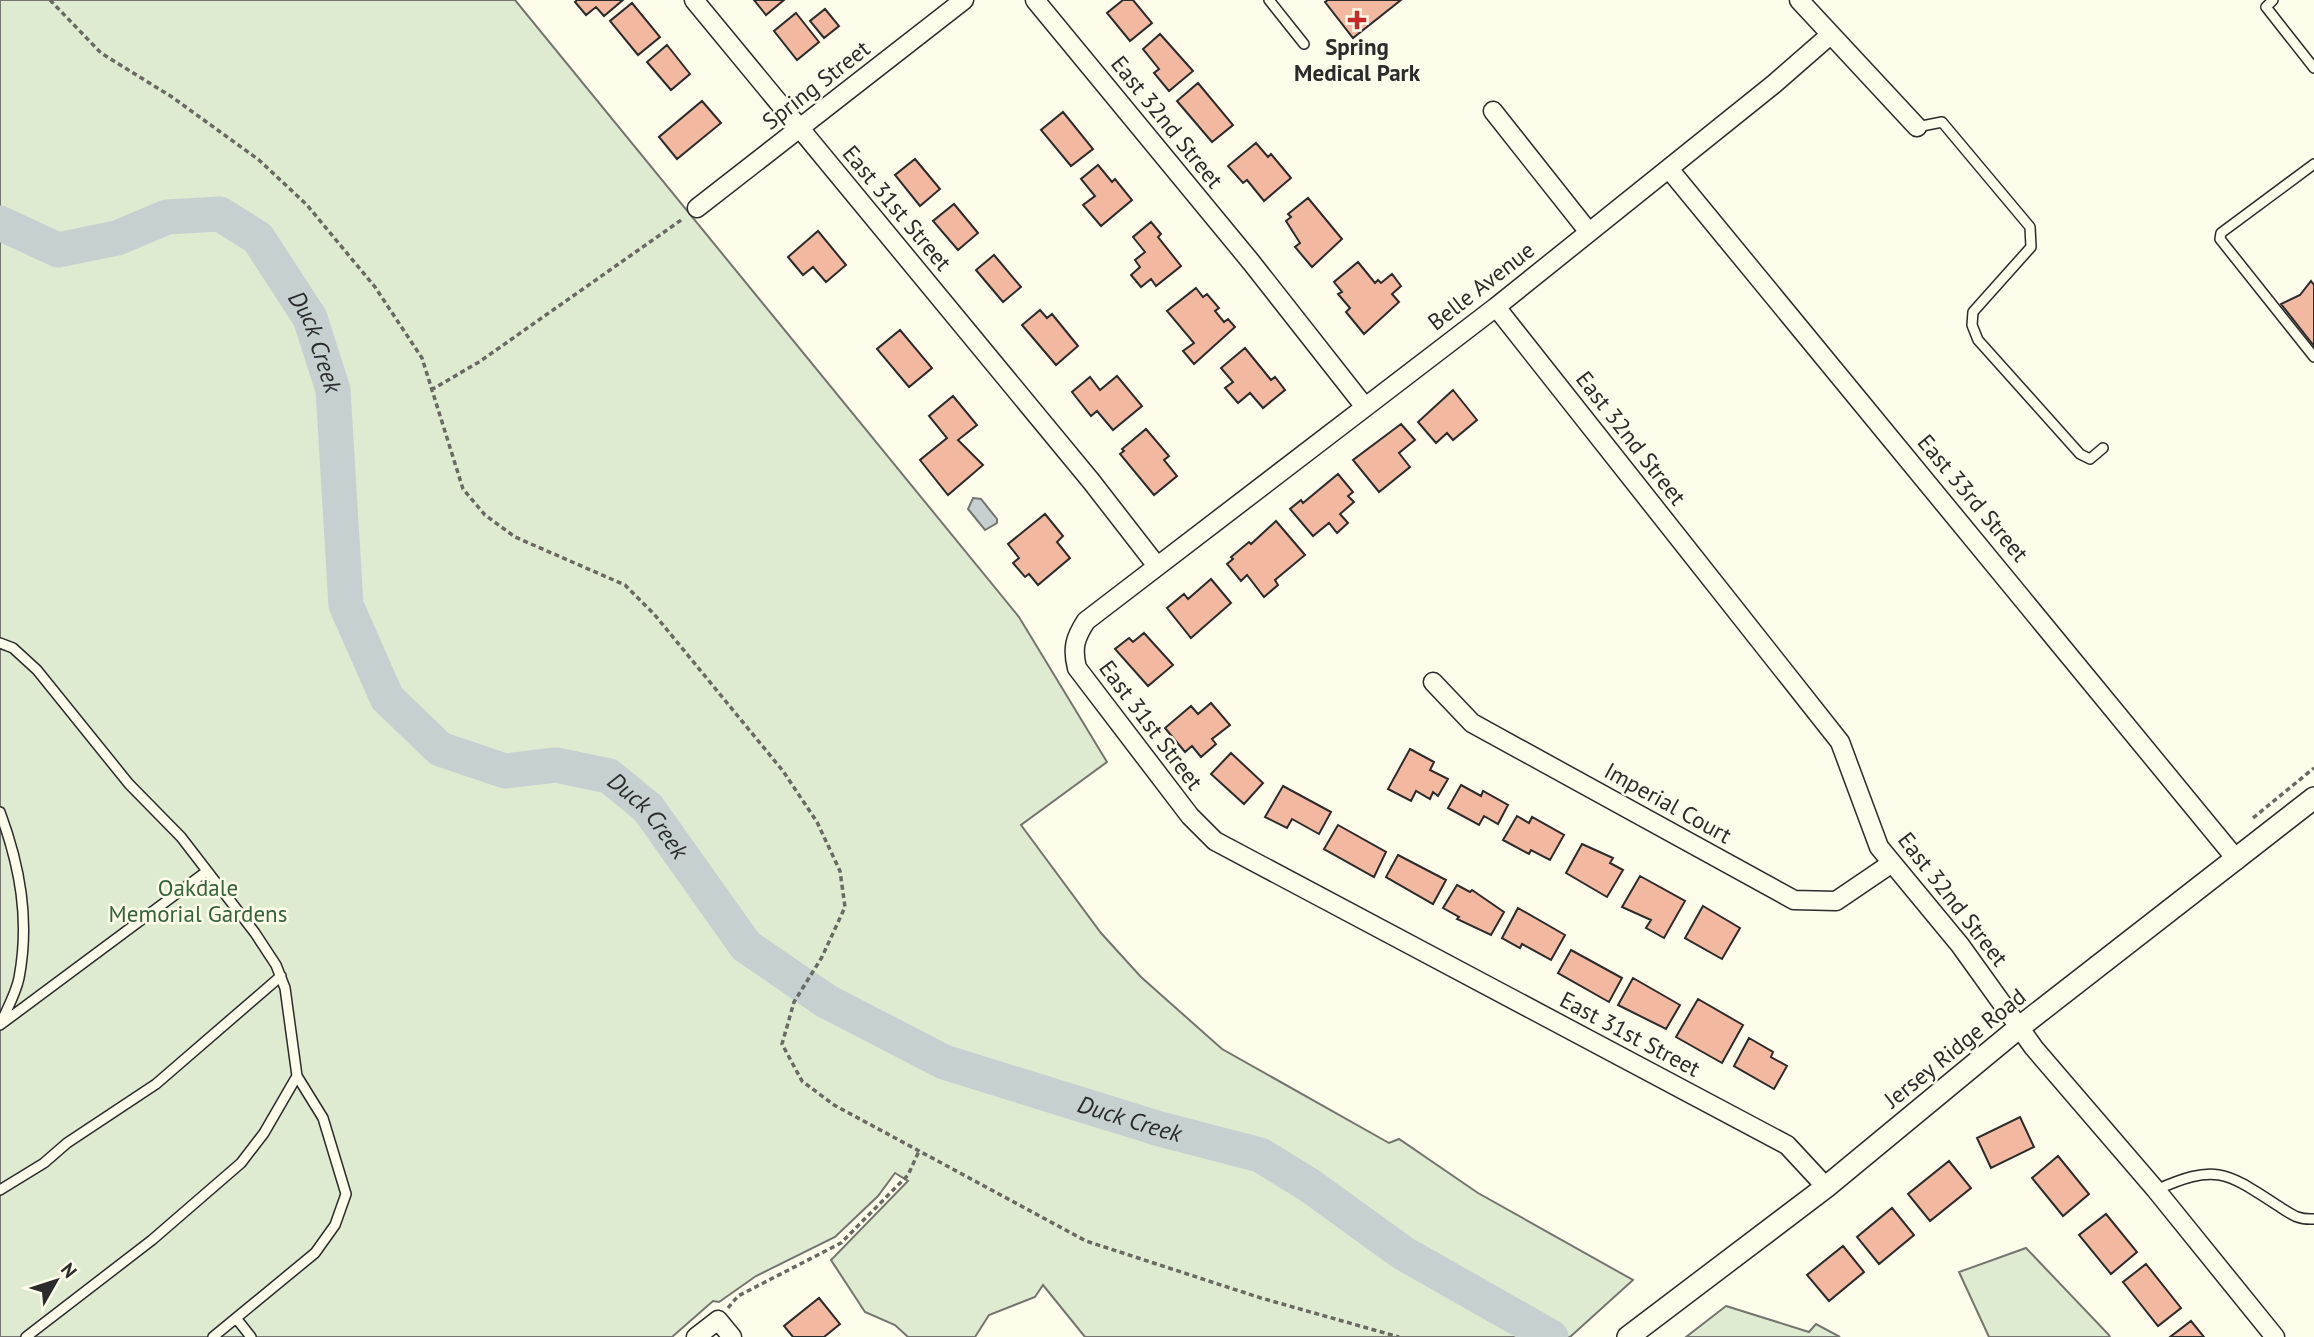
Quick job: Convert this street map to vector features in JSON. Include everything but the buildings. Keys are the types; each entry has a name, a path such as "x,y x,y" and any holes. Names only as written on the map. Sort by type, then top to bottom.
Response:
{"street":[{"name":"East 31st Street","path":"694,0 1157,566 1086,621 1075,638 1073,651 1077,668 1190,816 1215,841 1787,1145 1826,1187"},
{"name":"Spring Street","path":"697,208 964,0"},
{"name":"East 32nd Street","path":"1035,0 1251,262 1365,407"},
{"path":"1799,0 1829,36 1917,127"},
{"name":"Belle Avenue","path":"1157,566 1496,307 1669,169 1829,36"},
{"path":"1493,111 1588,231"},
{"name":"East 33rd Street","path":"1669,169 2118,711 2237,860"},
{"name":"East 32nd Street","path":"1496,307 1840,742 1879,847 1960,945 2021,1026 2034,1048 2156,1190 2274,1337"},
{"name":"Imperial Court","path":"1433,682 1472,723 1794,900 1836,901 1892,863"},
{"name":"Jersey Ridge Road","path":"1628,1337 1826,1187 2021,1026 2314,798"},
{"path":"696,1337 718,1320 732,1337"}],"lane":[{"path":"1269,0 1304,44"},
{"path":"2273,0 2266,7 2314,68"},
{"path":"1917,127 1942,122 2030,227 2031,247 1973,312 1972,325 1978,340 2080,454 2090,459 2103,448"},
{"path":"2314,164 2221,233 2220,239 2314,357"},
{"path":"0,643 13,648 37,670 129,784 181,837 255,933 281,976 285,988 297,1076 323,1118 346,1194 335,1225 315,1253 213,1337"},
{"path":"0,812 23,890 24,933 19,980 0,1025"},
{"path":"0,1025 32,1004 207,870"},
{"path":"0,1190 44,1163 67,1143 156,1084 281,976"},
{"path":"26,1337 152,1240 240,1163 264,1133 297,1076"},
{"path":"2156,1190 2192,1174 2221,1174 2249,1187 2300,1220 2314,1219"},
{"path":"236,1318 251,1337"}],"path":[{"path":"50,0 102,53 172,97 259,160 307,205 376,287 422,358 463,489 485,515 515,537 625,585 654,614 783,771 817,822 840,871 845,907 822,957 794,1002 782,1044 802,1081 834,1105 1086,1241 1261,1298 1399,1337"},
{"path":"431,390 479,362 697,208"},
{"path":"718,1320 738,1296 841,1243 908,1175 919,1151"}],"green space":[{"name":"Oakdale Memorial Gardens","path":"0,0 515,0 1019,617 1107,762 1021,825 1101,933 1141,977 1222,1049 1389,1143 1399,1139 1478,1193 1633,1280 1570,1337 1085,1337 1043,1285 1035,1297 989,1315 975,1337 908,1337 895,1325 865,1312 831,1260 908,1181 895,1173 878,1196 835,1237 756,1276 719,1302 713,1301 672,1337 0,1337"},
{"path":"2026,1248 2110,1337 1989,1337 1959,1272"},
{"path":"1726,1306 1809,1332 1816,1324 1840,1337 1686,1337"}],"shaded area":[{"path":"973,498 981,499 997,519 997,523 985,530 968,509"}],"waterway":[{"name":"Duck Creek","path":"0,223 58,250 117,238 167,217 220,214 258,238 310,318 333,390 346,605 387,698 440,749 505,771 556,765 609,776 648,808 746,946 826,1001 944,1062 1160,1129 1260,1155 1309,1185 1403,1253 1551,1337"}],"place":[{"name":"Spring Medical Park","path":"1357,20"}]}
